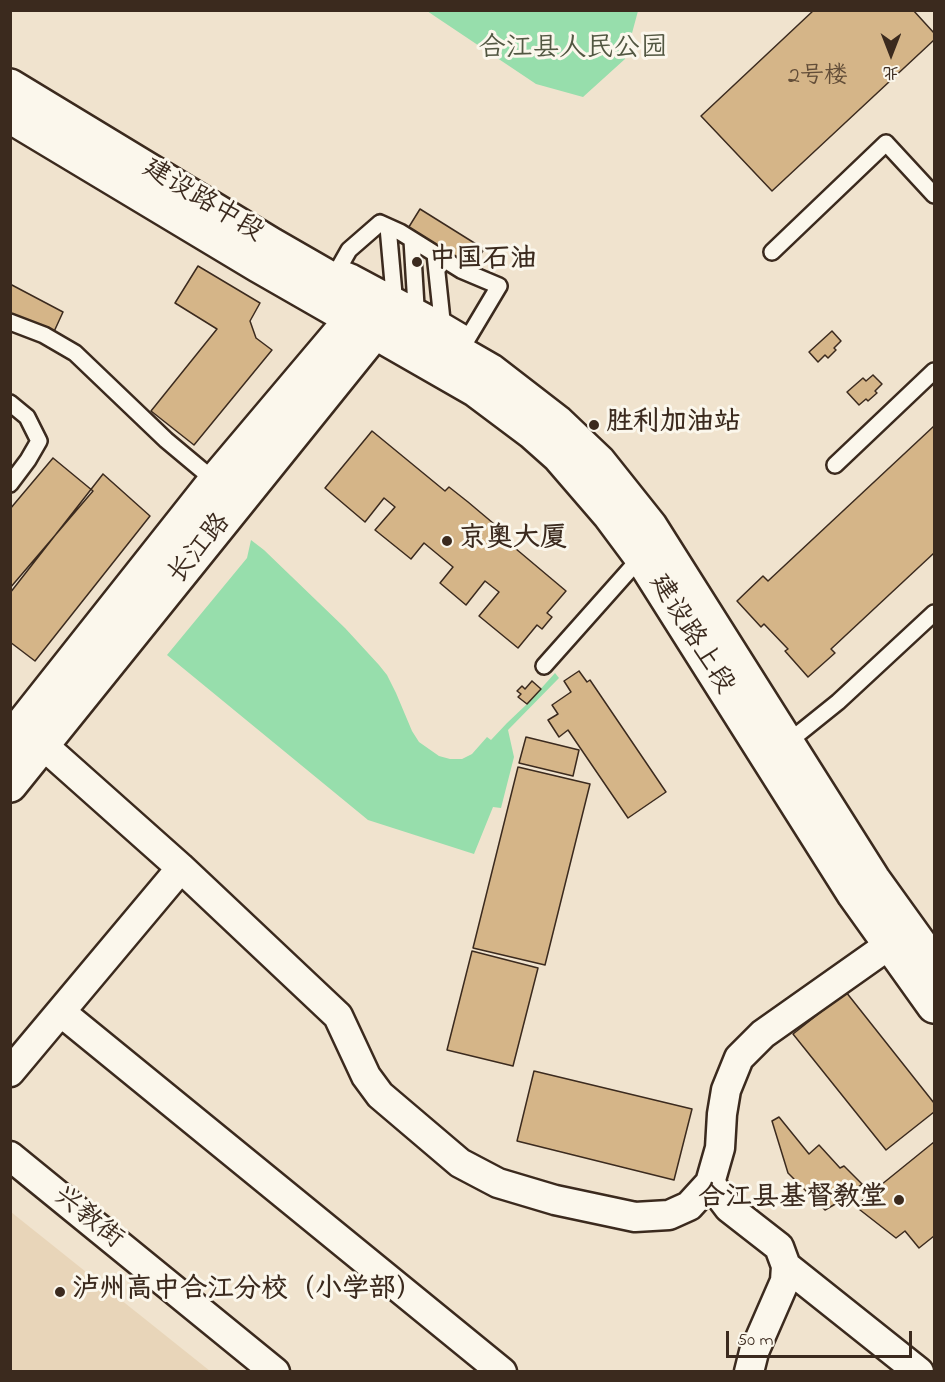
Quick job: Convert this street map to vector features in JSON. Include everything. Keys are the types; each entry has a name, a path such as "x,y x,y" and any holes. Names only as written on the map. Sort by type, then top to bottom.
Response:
{"main road":[{"name":"建设路中段","path":"10,86 336,273 383,311"},
{"name":"建设路中段","path":"10,116 258,265 383,311"},
{"name":"建设路上段","path":"383,311 464,345 491,371 557,422 599,462 650,526 873,879 934,964"},
{"name":"建设路上段","path":"383,311 476,390 532,432 586,485 641,557 854,894 934,1006"},
{"name":"长江路","path":"10,740 215,482 279,408 383,311"},
{"name":"长江路","path":"10,785 44,746 383,311"}],"street":[{"path":"44,746 181,868 338,1016 366,1076 381,1095 460,1163 498,1183 555,1200 635,1217 669,1215 689,1206 710,1183 720,1148 726,1090 739,1058 763,1035 889,945"},
{"path":"10,1072 62,1013 181,868"},
{"path":"62,1013 502,1371"},
{"name":"兴教街","path":"10,1156 275,1371"},
{"name":"兴教街","path":"10,1178 249,1371"},
{"path":"710,1183 729,1208 779,1247 786,1266 785,1281 754,1352 749,1371"},
{"path":"786,1266 919,1371"}],"lane":[{"path":"772,252 886,143 934,195"},
{"path":"336,273 349,250 380,223 412,240 435,254 461,270 499,286 464,345 442,320 435,254"},
{"path":"383,311 388,227"},
{"path":"383,311 412,240"},
{"path":"383,311 442,320"},
{"path":"10,322 44,335 75,353 166,440 215,482"},
{"path":"834,465 934,371"},
{"path":"10,403 27,417 39,441 10,484"},
{"path":"544,666 641,557"},
{"path":"787,743 838,702 934,613"}],"shaded area":[{"name":"泸州高中合江分校（小学部）","path":"11,1212 210,1371 11,1371"}],"green space":[{"name":"合江县人民公园","path":"427,11 638,11 625,59 583,97 536,84"},
{"path":"251,540 345,628 379,665 387,675 419,742 439,756 462,759 472,754 487,737 491,740 555,673 559,678 508,730 514,757 501,808 493,807 474,854 368,820 167,655 247,558"}],"building":[{"path":"814,10 913,10 934,33 934,40 772,191 701,116"},
{"path":"420,209 484,249 471,270 407,230"},
{"path":"198,266 260,303 250,321 256,338 272,350 194,445 151,411 217,329 175,303"},
{"path":"10,284 63,312 52,336 10,320"},
{"path":"832,331 841,341 828,358 825,355 818,362 809,352"},
{"path":"873,375 882,384 875,391 877,393 859,405 847,392 863,378 866,381"},
{"path":"934,426 934,553 831,649 835,653 808,677 785,651 788,649 764,624 761,627 737,601 763,576 768,581"},
{"name":"京奥大厦","path":"372,431 445,491 449,487 468,502 506,534 503,538 566,591 547,613 552,617 542,629 537,625 518,648 479,616 499,592 485,581 466,605 440,583 453,567 424,543 411,559 375,530 395,507 384,498 365,522 325,488"},
{"path":"53,458 93,491 10,588 10,509"},
{"path":"103,474 150,516 35,661 10,642 10,593"},
{"path":"579,671 587,682 590,680 666,792 628,818 568,730 559,737 548,720 558,714 552,705 571,692 564,681"},
{"path":"532,681 541,689 527,704 518,697 521,694 517,691 522,686 525,689"},
{"path":"526,737 579,750 573,776 519,763"},
{"path":"518,767 590,784 545,965 473,948"},
{"path":"472,951 538,968 513,1066 447,1050"},
{"path":"846,992 934,1103 934,1112 886,1150 793,1034"},
{"path":"534,1071 692,1109 674,1180 517,1141"},
{"path":"779,1117 809,1154 819,1145 840,1168 844,1166 862,1184 844,1199 825,1210 788,1173 772,1121"},
{"name":"合江县基督教堂","path":"934,1142 934,1236 919,1248 905,1231 896,1238 855,1206"}],"place":[{"name":"中国石油","path":"417,262"},
{"name":"胜利加油站","path":"594,425"},
{"name":"京奥大厦","path":"447,541"},
{"name":"合江县基督教堂","path":"899,1200"},
{"name":"泸州高中合江分校（小学部）","path":"60,1292"}]}
